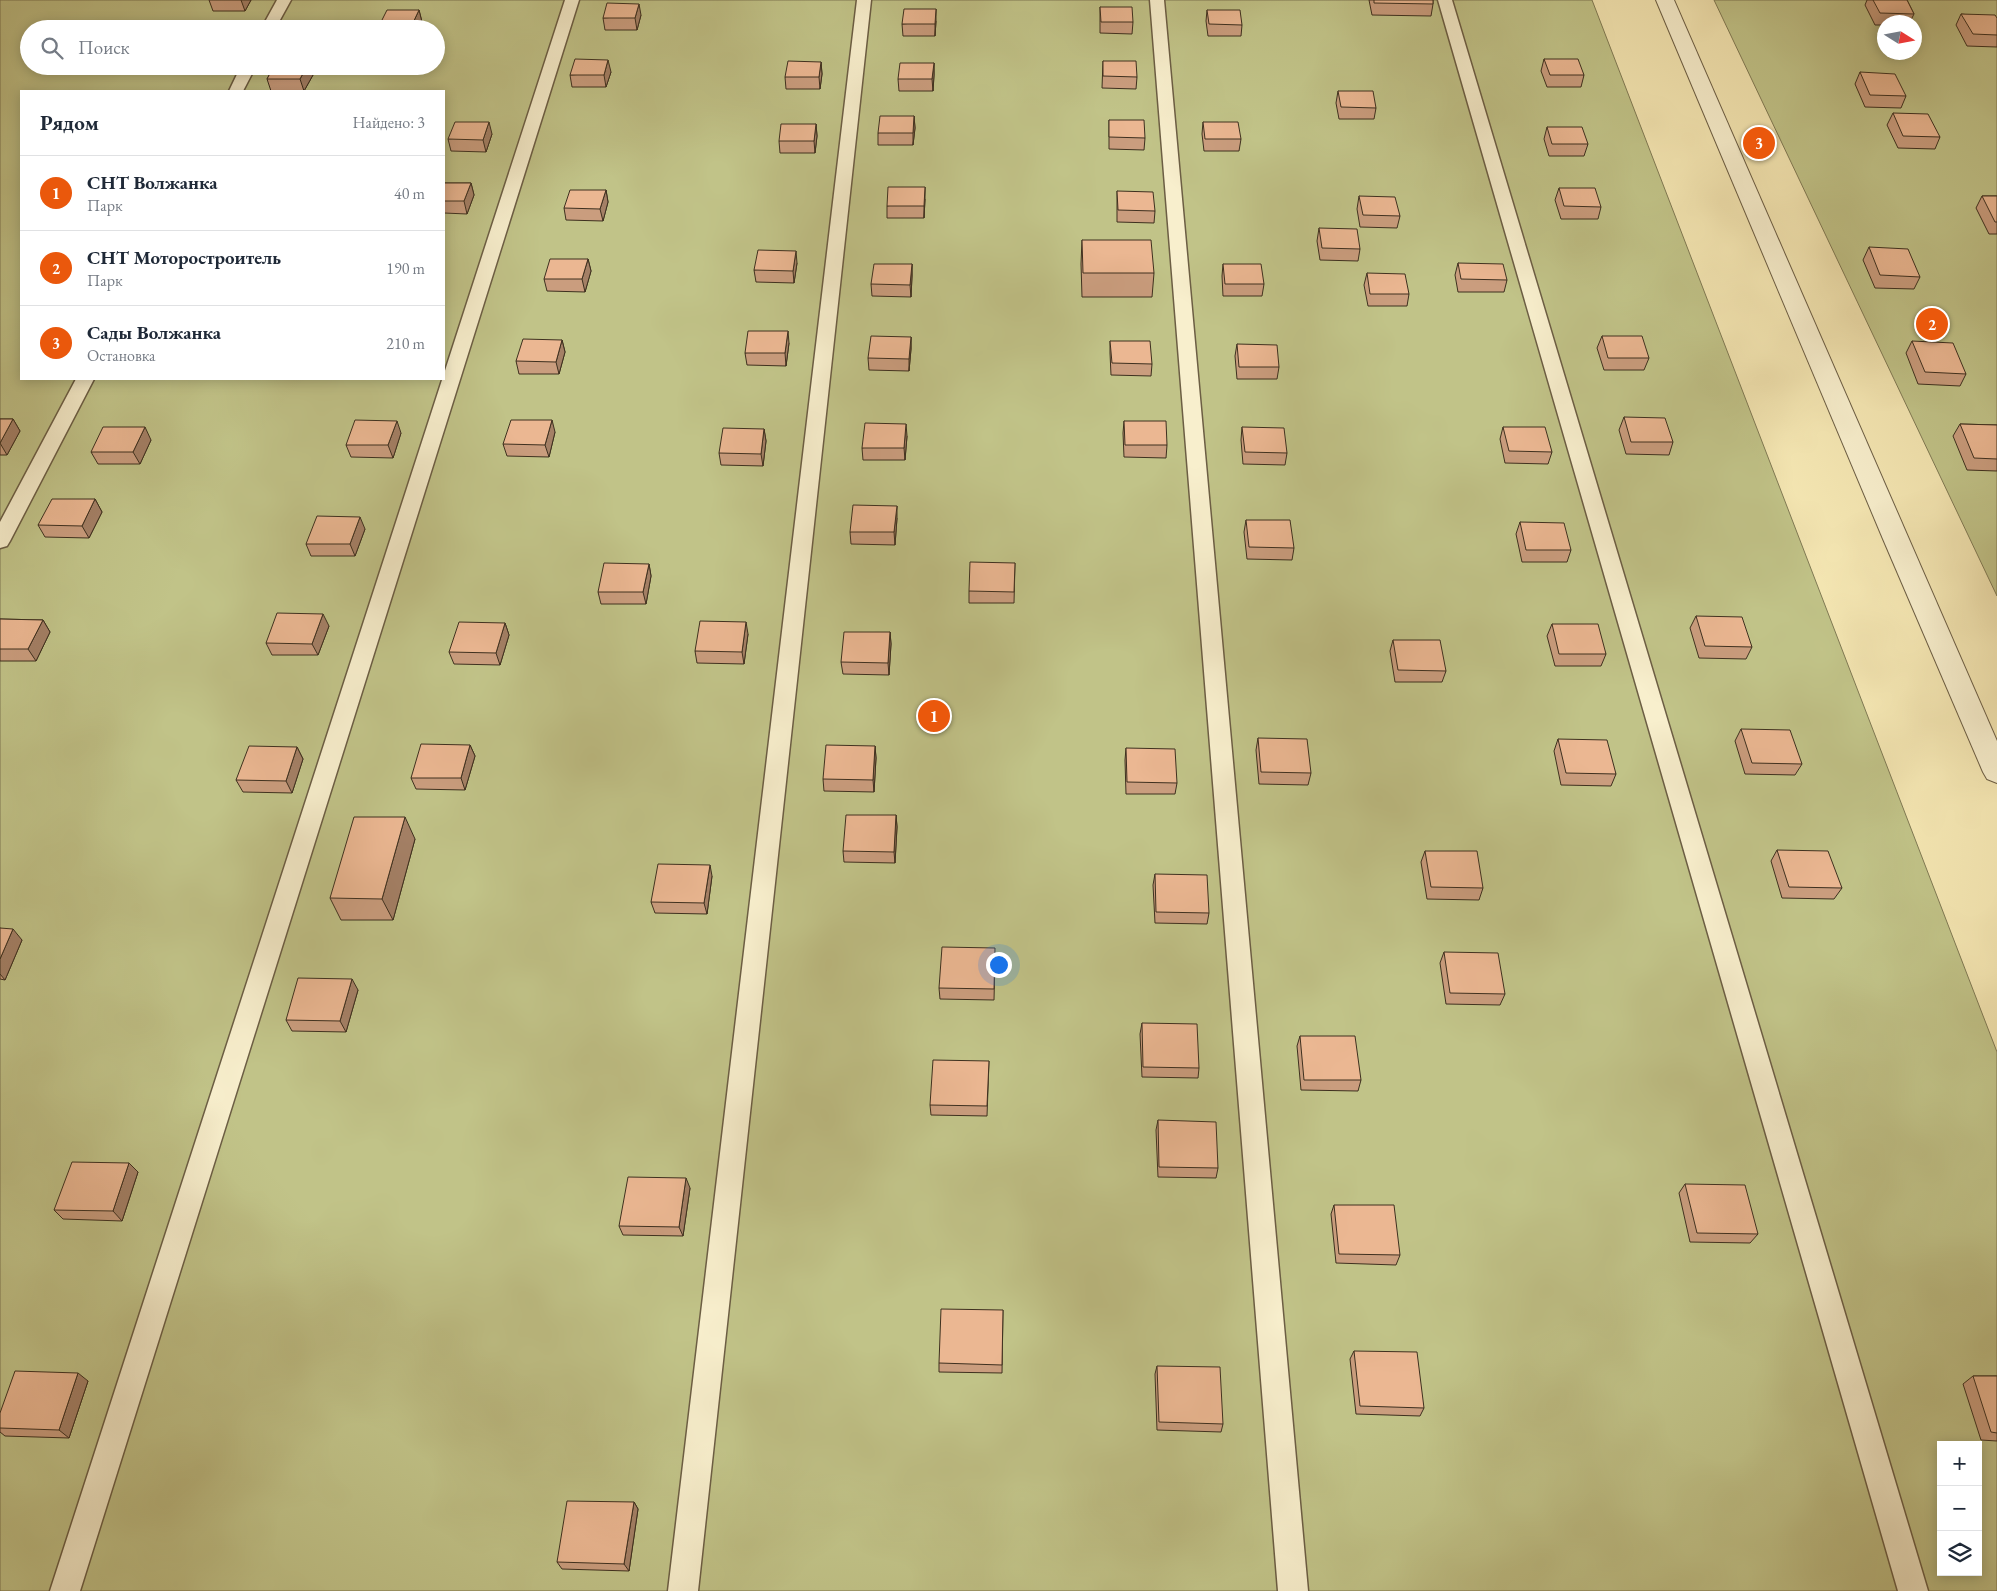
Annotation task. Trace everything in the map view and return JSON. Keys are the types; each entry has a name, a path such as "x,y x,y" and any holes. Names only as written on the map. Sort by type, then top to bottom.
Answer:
{"street":[{"path":"1665,0 1887,521 1997,772"}],"lane":[{"path":"273,20 284,0"},
{"path":"65,1591 572,0"},
{"path":"683,1591 864,0"},
{"path":"1157,0 1293,1591"},
{"path":"1445,0 1913,1591"},
{"path":"237,90 244,75"},
{"path":"0,541 84,380"}],"green space":[{"path":"0,0 1592,0 1997,1052 1997,1591 0,1591"},
{"path":"1714,0 1997,0 1997,596"}],"building":[{"path":"1374,0 1433,0 1433,4 1374,3"},
{"path":"1873,0 1907,0 1914,14 1880,13"},
{"path":"607,3 639,4 635,18 603,18"},
{"path":"1100,7 1132,7 1133,22 1101,22"},
{"path":"904,9 936,9 935,24 902,24"},
{"path":"387,10 419,10 414,20 382,20"},
{"path":"1207,10 1240,10 1242,25 1209,24"},
{"path":"1961,14 1995,15 1997,18 1997,35 1973,34"},
{"path":"575,59 608,60 604,75 570,75"},
{"path":"1544,59 1578,59 1584,75 1550,75"},
{"path":"788,61 821,62 819,77 785,77"},
{"path":"1103,61 1136,61 1137,77 1103,76"},
{"path":"900,63 934,63 932,79 898,79"},
{"path":"1860,72 1895,74 1906,96 1870,95"},
{"path":"269,75 302,75 300,79 267,79"},
{"path":"1338,91 1373,91 1376,108 1341,107"},
{"path":"1893,113 1928,114 1940,137 1903,136"},
{"path":"880,116 914,116 913,133 878,133"},
{"path":"1109,120 1144,120 1145,138 1109,137"},
{"path":"455,122 489,122 483,140 448,139"},
{"path":"1203,122 1238,122 1241,139 1205,139"},
{"path":"781,124 816,124 814,141 779,141"},
{"path":"1547,127 1582,127 1588,144 1552,144"},
{"path":"445,183 471,183 464,201 445,201"},
{"path":"888,187 925,187 924,206 887,206"},
{"path":"1559,188 1595,188 1601,207 1564,206"},
{"path":"570,190 606,190 600,209 564,208"},
{"path":"1117,191 1153,192 1155,211 1118,210"},
{"path":"1359,196 1395,197 1400,216 1363,215"},
{"path":"1982,196 1997,196 1997,222 1995,222"},
{"path":"1319,228 1357,229 1360,249 1322,248"},
{"path":"1082,240 1151,240 1154,273 1083,273"},
{"path":"1869,247 1908,249 1920,277 1880,275"},
{"path":"758,250 796,251 793,271 754,270"},
{"path":"550,259 588,259 582,279 544,279"},
{"path":"1458,263 1503,264 1507,280 1461,279"},
{"path":"874,264 912,264 910,285 871,284"},
{"path":"1223,264 1261,264 1264,284 1225,284"},
{"path":"1367,273 1405,274 1409,294 1370,294"},
{"path":"748,331 788,331 785,353 745,353"},
{"path":"871,336 911,337 909,359 868,358"},
{"path":"1602,336 1642,336 1649,358 1608,358"},
{"path":"523,339 562,340 556,362 516,361"},
{"path":"1110,341 1150,341 1152,364 1112,363"},
{"path":"1912,341 1953,343 1966,374 1925,372"},
{"path":"1237,344 1277,345 1279,367 1239,367"},
{"path":"1624,417 1665,418 1673,442 1631,442"},
{"path":"0,419 13,419 0,443"},
{"path":"355,420 397,421 388,445 346,445"},
{"path":"511,420 552,420 545,445 503,444"},
{"path":"1124,421 1166,421 1167,445 1125,445"},
{"path":"865,423 906,424 904,448 862,448"},
{"path":"1960,424 1997,425 1997,459 1974,458"},
{"path":"103,427 145,427 133,452 91,452"},
{"path":"1242,427 1284,428 1287,453 1245,452"},
{"path":"1503,427 1545,427 1552,452 1509,451"},
{"path":"723,428 764,429 761,454 719,453"},
{"path":"52,499 95,499 82,526 38,525"},
{"path":"853,505 897,506 894,532 850,532"},
{"path":"317,516 360,517 350,544 306,544"},
{"path":"1246,520 1290,520 1294,548 1249,547"},
{"path":"1520,522 1564,523 1571,550 1526,550"},
{"path":"970,562 1015,563 1014,592 969,591"},
{"path":"604,563 649,564 643,592 598,592"},
{"path":"277,613 323,614 312,644 266,643"},
{"path":"1696,616 1742,617 1752,647 1705,646"},
{"path":"0,619 43,620 28,649 0,649"},
{"path":"700,621 746,622 742,652 695,651"},
{"path":"459,622 505,623 496,653 449,652"},
{"path":"1552,624 1598,624 1606,654 1559,654"},
{"path":"844,632 890,632 888,663 841,662"},
{"path":"1393,640 1440,640 1446,671 1398,670"},
{"path":"1741,729 1790,730 1802,764 1752,763"},
{"path":"1258,738 1307,739 1311,773 1261,772"},
{"path":"1558,739 1607,740 1616,774 1566,773"},
{"path":"421,744 470,745 461,778 411,778"},
{"path":"826,745 875,746 873,780 823,779"},
{"path":"249,746 297,747 286,781 236,780"},
{"path":"1126,748 1175,749 1177,783 1127,782"},
{"path":"846,815 896,815 894,852 843,851"},
{"path":"354,817 405,817 382,899 330,898"},
{"path":"1777,850 1828,851 1842,888 1789,887"},
{"path":"1425,851 1477,851 1483,888 1431,887"},
{"path":"658,864 710,865 704,903 651,902"},
{"path":"1155,874 1207,875 1209,913 1156,912"},
{"path":"0,928 13,929 0,959"},
{"path":"942,947 995,948 994,989 939,988"},
{"path":"1444,952 1498,953 1505,994 1450,993"},
{"path":"298,978 352,979 340,1021 286,1020"},
{"path":"1142,1023 1197,1024 1199,1068 1143,1067"},
{"path":"1300,1036 1355,1036 1361,1080 1304,1080"},
{"path":"933,1060 989,1061 987,1106 930,1105"},
{"path":"1158,1120 1216,1122 1218,1168 1159,1167"},
{"path":"72,1162 129,1163 113,1211 54,1210"},
{"path":"628,1177 686,1178 679,1227 619,1226"},
{"path":"1685,1184 1745,1185 1758,1234 1697,1233"},
{"path":"1334,1205 1394,1205 1400,1255 1339,1254"},
{"path":"941,1309 1003,1310 1002,1365 939,1363"},
{"path":"1354,1351 1417,1352 1424,1408 1360,1406"},
{"path":"1157,1366 1220,1367 1223,1424 1159,1422"},
{"path":"15,1371 78,1373 59,1430 0,1428 0,1413"},
{"path":"1973,1376 1997,1376 1997,1433 1991,1432"},
{"path":"567,1501 634,1502 624,1564 557,1562"}],"place":[{"name":"Сады Волжанка","path":"1759,143"},
{"name":"СНТ Моторостроитель","path":"1932,324"},
{"name":"СНТ Волжанка","path":"934,716"}]}
